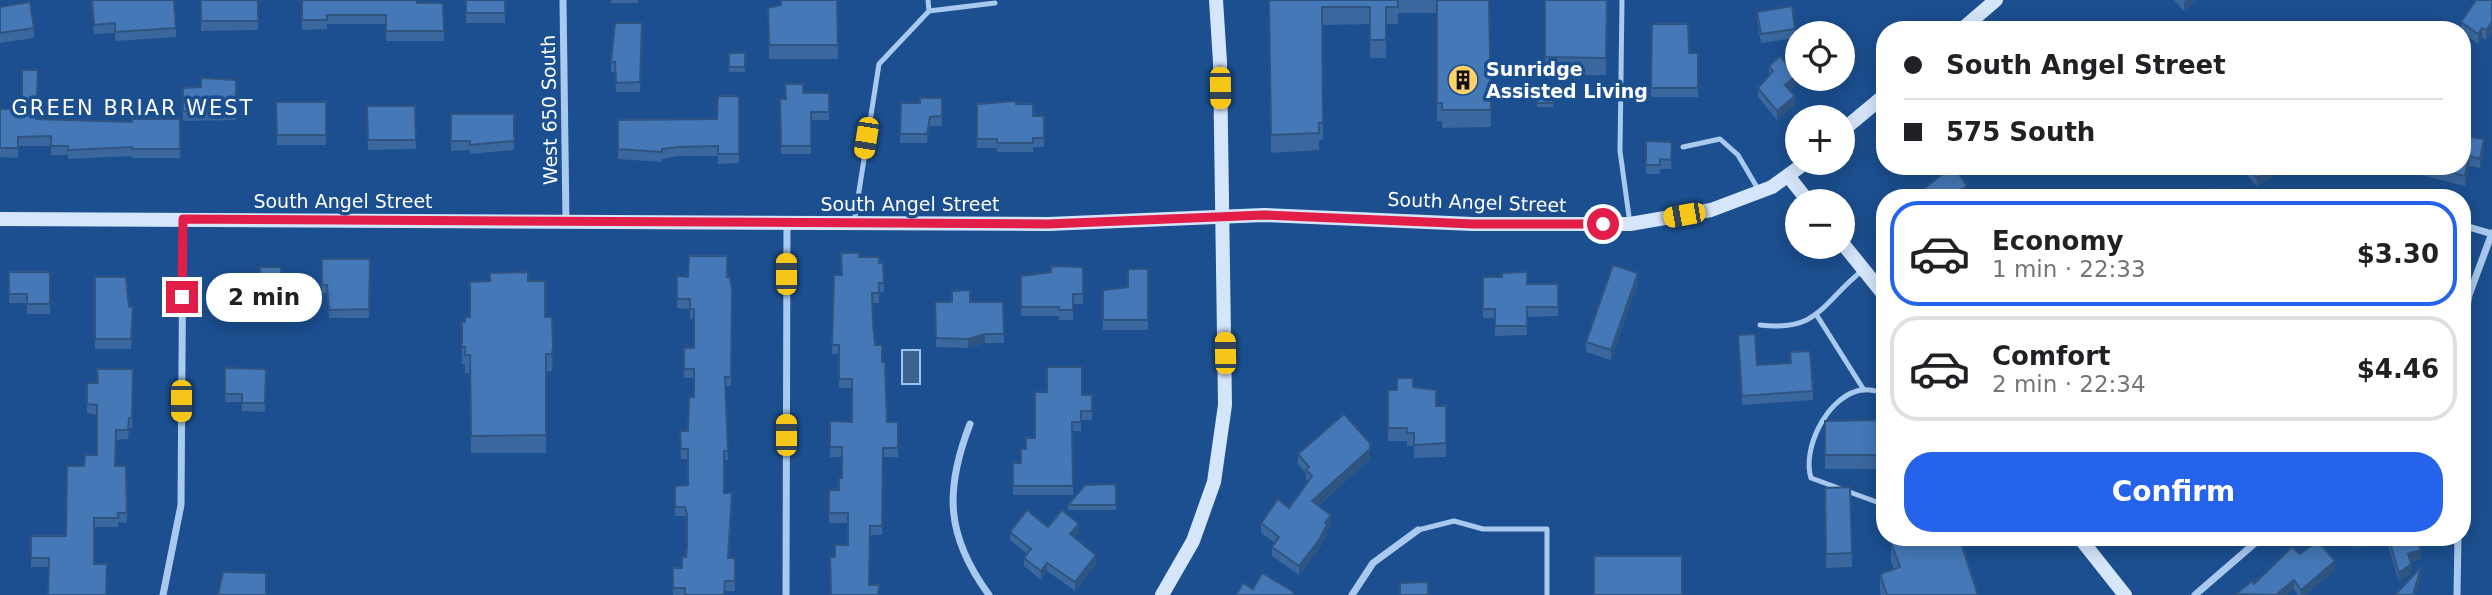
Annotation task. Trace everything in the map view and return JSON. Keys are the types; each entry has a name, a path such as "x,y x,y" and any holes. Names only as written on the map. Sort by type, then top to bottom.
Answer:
{"main road":[{"path":"1162,595 1193,541 1214,482 1225,405 1223,217 1216,0"},
{"path":"1972,21 1996,0"},
{"path":"1855,121 1876,103"},
{"name":"South Angel Street","path":"0,219 1048,224 1264,215 1473,224 1630,224 1711,210 1760,192 1791,175"},
{"path":"1789,177 1798,189"},
{"path":"1855,259 1876,285"},
{"path":"2086,546 2125,595"}],"street":[{"name":"West 650 South","path":"563,0 566,220"},
{"path":"163,595 181,505 183,219"},
{"path":"786,595 787,223"},
{"path":"2471,228 2492,234 2471,290"},
{"path":"970,424 955,461 952,506 964,557 989,595"},
{"path":"1352,595 1373,563 1418,530"},
{"path":"2195,595 2252,546"},
{"path":"2457,595 2458,546"}],"lane":[{"path":"928,0 929,11"},
{"path":"1622,0 1620,151 1630,224"},
{"path":"854,223 879,64 929,11 995,3"},
{"path":"1684,147 1720,139 1738,155 1760,192"},
{"path":"1760,325 1794,326 1816,314 1842,286 1863,270"},
{"path":"1816,314 1864,390"},
{"path":"1876,392 1864,390 1845,398 1828,415 1814,438 1807,466 1811,478 1876,502"},
{"path":"1418,530 1454,521 1483,529 1547,529 1547,595"}],"water":[{"path":"902,350 920,350 920,384 902,384"}],"building":[{"path":"92,0 174,0 176,28 115,32 115,23 94,25"},
{"path":"201,0 258,0 258,21 201,21"},
{"path":"302,0 417,0 417,3 443,3 444,31 386,31 386,15 327,15 327,20 302,20"},
{"path":"466,0 505,0 505,13 466,13"},
{"path":"781,0 837,0 838,45 769,45 768,8 781,5"},
{"path":"1269,0 1398,0 1398,7 1386,7 1386,40 1370,40 1370,7 1322,7 1323,123 1319,123 1319,133 1271,135"},
{"path":"1437,0 1489,0 1491,110 1442,110 1442,103 1437,103"},
{"path":"1545,0 1607,0 1606,58 1545,57"},
{"path":"2476,0 2492,0 2492,22 2486,30 2482,28 2478,34 2471,29 2471,21 2462,21"},
{"path":"30,2 34,28 0,33 0,7"},
{"path":"1792,6 1794,21 1785,21 1785,30 1761,34 1757,12"},
{"path":"615,23 642,23 640,82 616,83 615,62 611,62"},
{"path":"1652,24 1688,24 1689,53 1698,53 1698,88 1651,88"},
{"path":"729,53 745,53 745,67 729,67"},
{"path":"1780,56 1785,62 1785,91 1790,91 1795,96 1777,111 1758,88 1773,71 1769,66"},
{"path":"22,70 38,70 36,119 132,122 132,119 180,119 180,149 132,147 68,150 68,146 51,146 51,136 18,137 18,148 0,148 0,109 22,109"},
{"path":"201,78 236,80 236,111 183,111 183,88 201,87"},
{"path":"785,84 803,84 803,93 829,93 829,112 811,112 811,146 781,146 780,99 786,99"},
{"path":"1537,85 1553,85 1553,103 1537,103"},
{"path":"718,96 739,96 739,154 718,154 718,146 678,147 662,149 662,152 618,149 618,120 717,119"},
{"path":"920,98 942,98 942,116 930,117 927,134 900,134 901,103 920,103"},
{"path":"1016,101 1016,104 1033,104 1033,116 1044,116 1044,138 1033,138 1033,143 997,143 997,139 977,139 977,104"},
{"path":"276,102 326,102 326,135 277,135"},
{"path":"367,106 415,106 416,140 368,140"},
{"path":"451,114 514,114 514,141 470,145 470,141 451,141"},
{"path":"2471,137 2484,139 2480,159 2471,157"},
{"path":"1646,141 1672,142 1671,160 1660,159 1660,165 1646,165"},
{"path":"1941,175 1959,175 1967,186 1962,189 1924,189"},
{"path":"841,253 879,257 879,263 883,263 884,283 879,283 879,293 872,293 873,324 875,345 882,345 882,362 885,362 887,422 898,422 898,448 883,448 882,526 870,526 869,585 879,585 878,595 831,595 830,557 835,557 835,545 848,545 848,513 829,513 829,490 839,490 839,478 842,478 842,447 830,447 830,421 852,422 852,379 839,379 839,345 832,345 834,275 842,275"},
{"path":"689,256 727,256 727,277 730,277 732,290 731,377 725,377 728,451 724,451 724,493 732,493 728,558 735,558 735,581 725,581 724,595 685,595 685,588 673,588 673,568 682,568 682,557 686,557 687,546 687,514 685,507 675,507 675,486 688,485 688,449 681,449 680,431 688,431 689,397 694,397 694,369 684,369 684,348 694,348 694,309 690,309 690,299 677,299 677,276 688,277"},
{"path":"322,259 370,259 369,309 329,310 327,285 322,285"},
{"path":"1613,265 1638,273 1611,350 1586,342"},
{"path":"1051,266 1083,267 1083,294 1073,294 1073,310 1059,310 1059,307 1021,307 1021,276 1051,272"},
{"path":"260,267 281,267 281,303 230,303 230,279 260,278"},
{"path":"1128,269 1148,269 1148,320 1103,320 1103,290 1128,287"},
{"path":"9,272 50,272 50,304 27,304 27,294 9,294"},
{"path":"528,272 528,281 545,281 545,317 552,317 552,354 546,354 546,435 471,436 470,355 465,355 465,347 462,347 462,322 465,322 465,317 470,317 470,282 490,281 490,273"},
{"path":"1527,272 1527,284 1558,284 1558,307 1527,307 1527,326 1495,326 1495,309 1483,309 1483,277 1502,277 1502,273"},
{"path":"95,277 126,277 129,307 133,307 131,339 95,339"},
{"path":"970,290 970,302 1003,302 1004,334 985,334 968,339 936,338 935,302 952,302 952,291"},
{"path":"1755,334 1757,365 1791,363 1790,352 1810,351 1813,391 1742,396 1738,335"},
{"path":"1047,367 1082,367 1082,395 1092,395 1092,411 1081,411 1081,422 1072,422 1073,486 1013,486 1013,463 1021,463 1021,449 1026,449 1026,438 1035,438 1035,392 1047,392"},
{"path":"225,368 266,369 265,403 242,403 242,394 225,394"},
{"path":"97,369 133,369 132,418 129,418 128,430 116,430 115,466 126,466 127,513 118,513 118,518 94,518 94,564 107,564 106,595 48,595 49,558 31,558 31,536 66,536 67,466 84,466 85,455 97,455 97,405 87,404 87,383 98,383"},
{"path":"1397,378 1413,378 1413,387 1436,390 1436,406 1446,406 1446,443 1414,445 1414,433 1407,433 1407,428 1388,428 1388,390 1397,390"},
{"path":"1344,414 1370,443 1370,449 1312,501 1331,515 1319,540 1299,566 1272,547 1279,537 1261,523 1278,499 1289,508 1312,476 1306,470 1309,467 1298,454"},
{"path":"1876,420 1876,455 1825,455 1825,421"},
{"path":"1116,484 1116,505 1068,505 1085,485"},
{"path":"1850,487 1852,553 1826,554 1825,488"},
{"path":"1027,510 1048,527 1062,510 1079,524 1070,534 1096,555 1075,582 1047,563 1041,571 1024,558 1031,549 1010,532"},
{"path":"1892,546 1962,546 1978,595 1887,595 1880,574 1900,567"},
{"path":"2311,546 2322,546 2335,561 2301,590 2294,580 2276,595 2236,594 2252,581 2254,584 2292,547 2300,554"},
{"path":"2391,546 2420,546 2421,550 2408,554 2411,564 2399,573"},
{"path":"1594,556 1682,556 1682,595 1594,595"},
{"path":"2421,567 2413,595 2395,595"},
{"path":"223,572 266,573 266,595 218,595"},
{"path":"1262,573 1294,592 1293,595 1236,595 1243,583 1253,589"},
{"path":"1428,582 1428,595 1400,595 1400,583"}],"place":[{"name":"Sunridge Assisted Living","path":"1463,80"}],"district":[{"name":"GREEN BRIAR WEST","path":"133,108"}],"route":[{"path":"182,297 183,219 1048,224 1264,215 1473,224 1603,224"}]}
